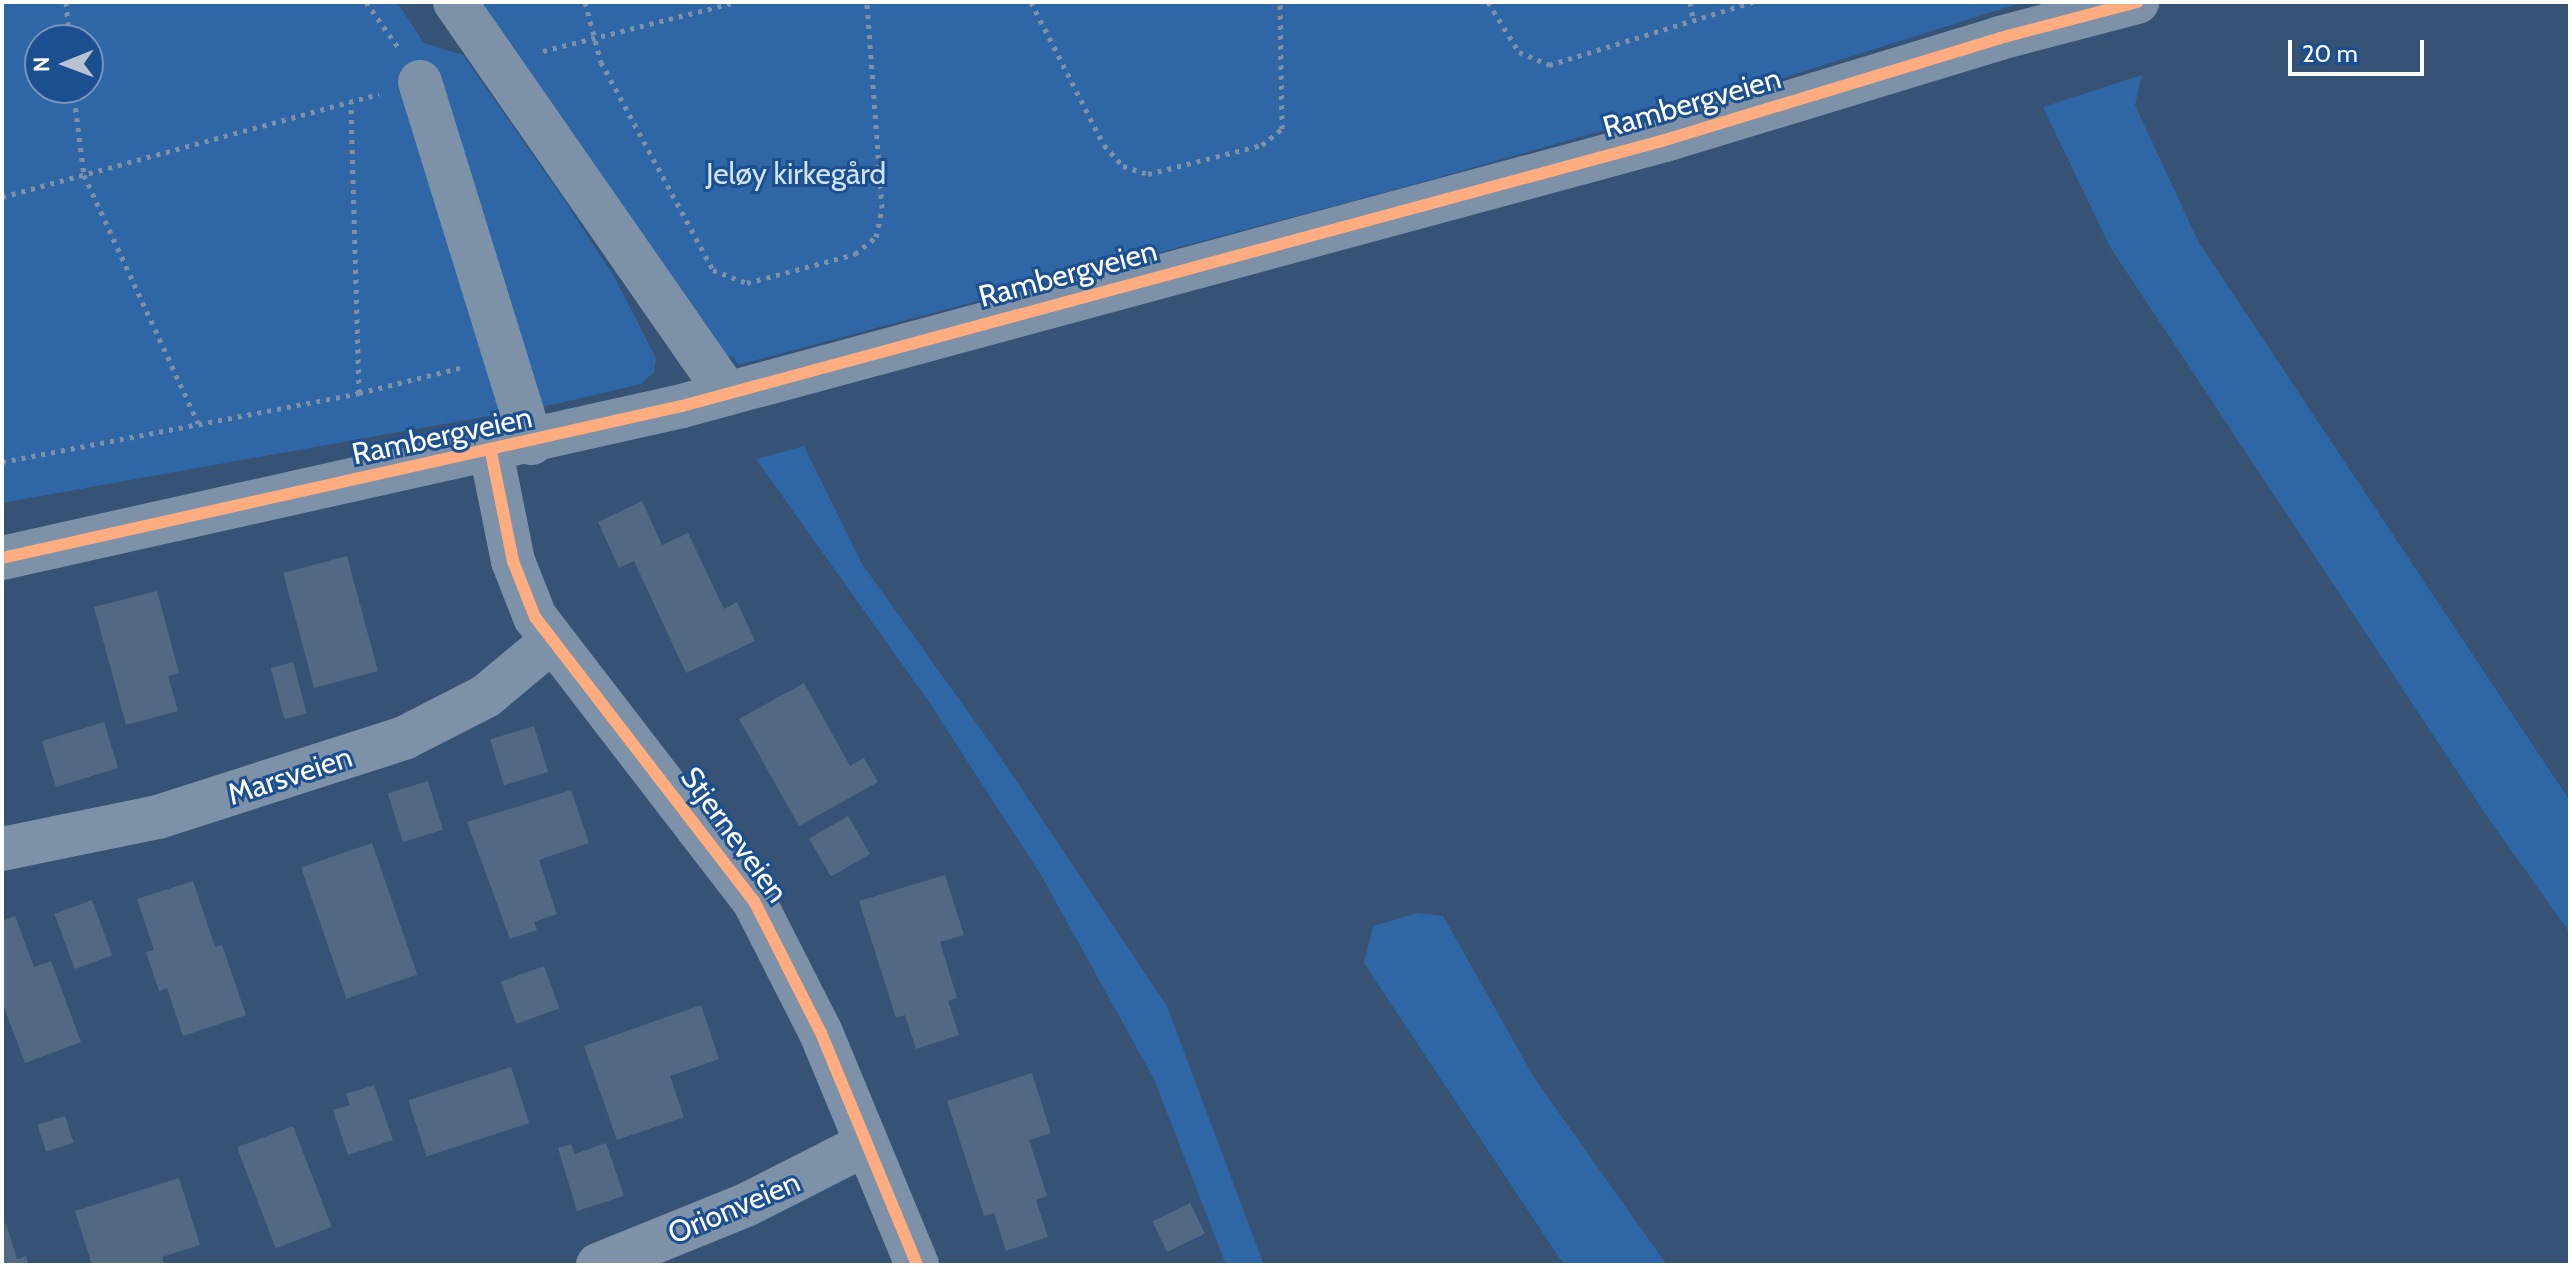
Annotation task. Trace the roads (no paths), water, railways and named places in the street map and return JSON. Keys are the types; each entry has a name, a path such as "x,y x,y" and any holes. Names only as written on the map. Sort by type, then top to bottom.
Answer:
{"street":[{"path":"455,2 727,394"},
{"name":"Rambergveien","path":"2,558 512,448 727,394 1665,140 2137,2"},
{"name":"Stjerneveien","path":"420,82 505,356 512,448 513,561 535,617 754,901 821,1033 917,1265"},
{"name":"Marsveien","path":"2,849 158,817 404,738 486,696 552,641"},
{"name":"Orionveien","path":"598,1265 746,1205 866,1144"}],"park label":[{"name":"Jeløy kirkegård","path":"796,174"}]}
